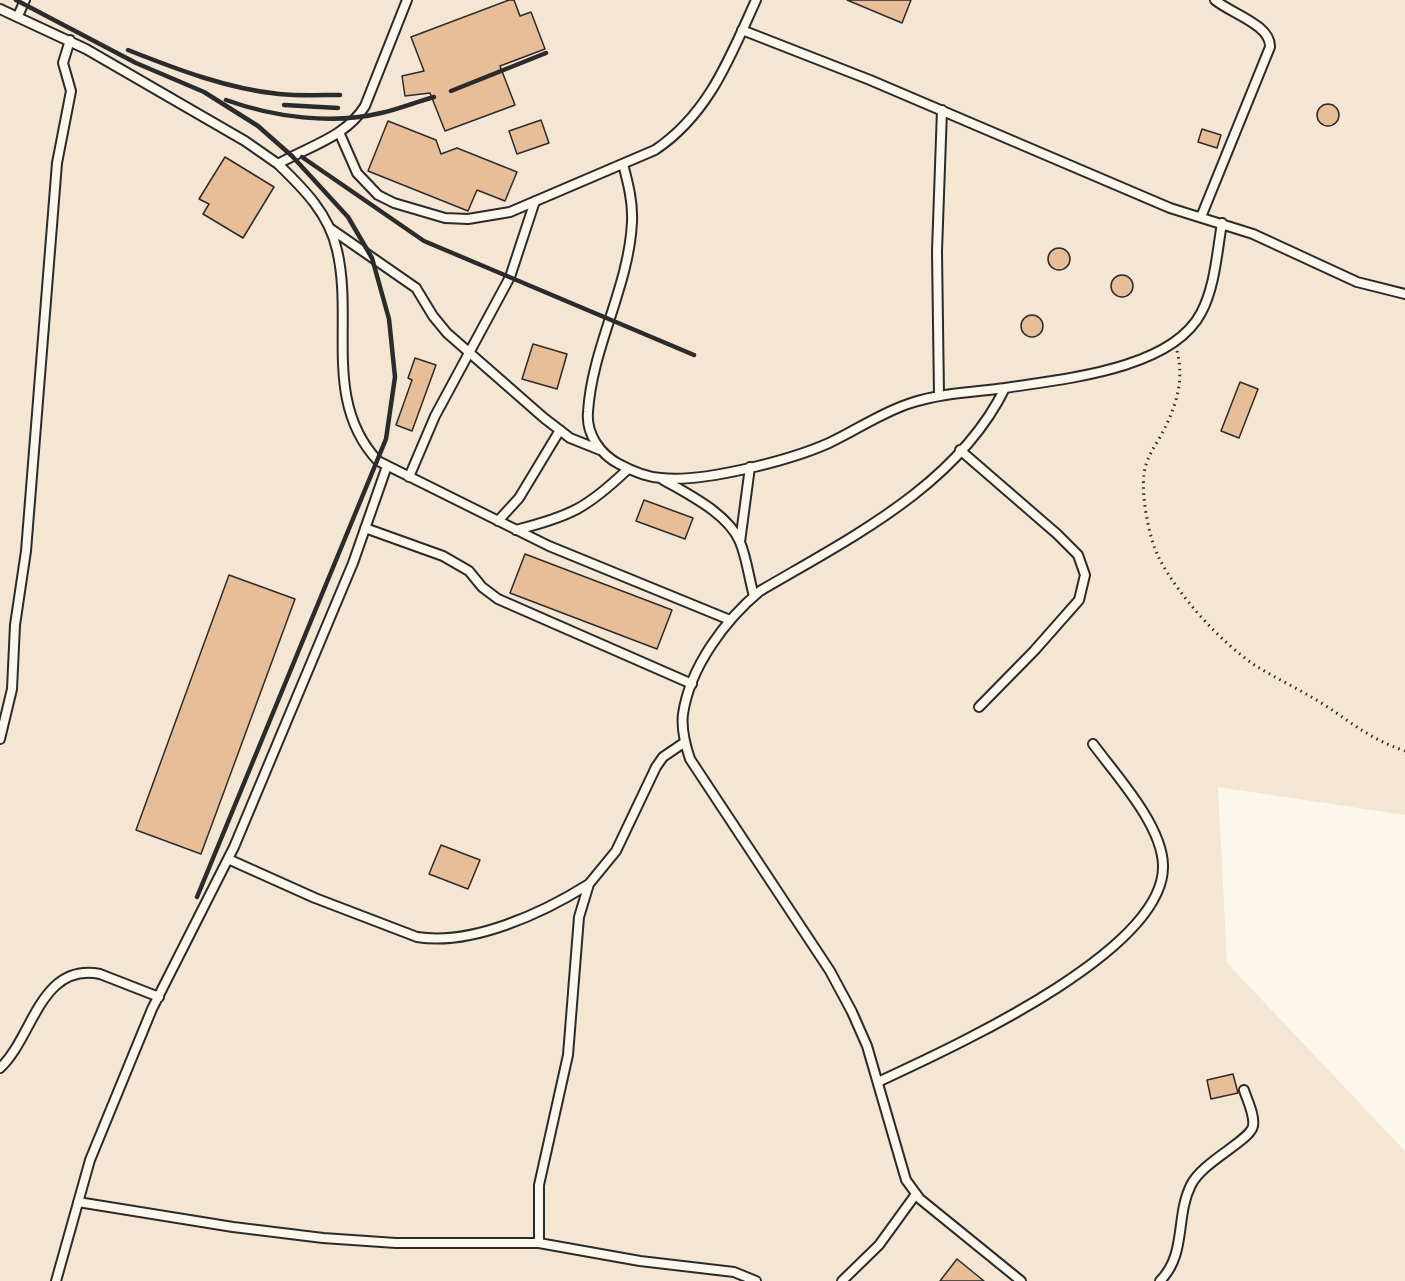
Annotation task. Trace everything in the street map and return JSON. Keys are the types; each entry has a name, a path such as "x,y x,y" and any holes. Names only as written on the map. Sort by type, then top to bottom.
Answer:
{"lane":[{"path":"18,16 25,0"},
{"path":"278,164 339,132 358,117 365,106 407,0"},
{"path":"339,132 357,173 366,185 394,203 434,215 468,219 510,212 655,150 689,123 723,72 756,0"},
{"path":"1201,217 1270,47 1270,40 1263,29 1237,16 1215,0"},
{"path":"0,9 70,40 245,141 278,164 303,188 330,228 341,270 344,396 359,437 369,452 387,466 549,546 730,620"},
{"path":"742,30 942,110 1170,208 1222,223 1287,247 1357,282 1405,294"},
{"path":"0,739 12,689 15,625 26,551 57,163 71,91 63,63 70,40"},
{"path":"939,395 937,251 942,110"},
{"path":"600,450 589,427 588,413 596,369 631,238 632,206 623,164"},
{"path":"409,477 435,416 510,277 535,201"},
{"path":"330,228 416,288 424,297 433,316 447,333 570,438 600,450 611,460 628,469 661,478 681,479 797,456 830,443 886,412 939,395 1005,388 1098,372 1134,361 1175,343 1191,328 1204,304 1222,223"},
{"path":"1005,388 981,428 913,495 878,522 754,596 730,620 711,647 692,684 683,714 685,742 690,759 830,971 852,1012 878,1082 902,1171 916,1194 1021,1281"},
{"path":"498,521 519,498 560,430"},
{"path":"960,450 1058,534 1078,555 1085,575 1080,600 980,707"},
{"path":"56,1281 90,1160 159,997 228,859 302,689 387,466"},
{"path":"740,542 750,467"},
{"path":"516,530 566,517 585,505 628,469"},
{"path":"661,478 709,509 731,529 740,542 754,596"},
{"path":"365,528 443,556 469,571 482,587 498,599 692,684"},
{"path":"228,859 325,902 417,937 434,940 462,938 561,901 589,884 616,851 656,767 669,753 685,742"},
{"path":"878,1082 994,1026 1080,974 1131,928 1157,893 1163,865 1152,830 1139,806 1093,744"},
{"path":"540,1243 540,1185 568,1055 579,917 589,884"},
{"path":"0,1068 40,1004 58,982 69,976 84,973 100,974 159,997"},
{"path":"1160,1281 1174,1262 1178,1250 1191,1186 1208,1163 1243,1139 1253,1127 1253,1119 1244,1090"},
{"path":"842,1281 879,1245 916,1194"},
{"path":"78,1202 233,1227 323,1238 396,1243 540,1243 630,1260 735,1272 756,1281"}],"path":[{"path":"1175,343 1180,369 1178,396 1160,437 1151,450 1143,477 1152,540 1158,557 1208,624 1254,665 1324,704 1373,739 1405,751"}],"shaded area":[{"path":"0,0 1405,0 1405,815 1218,787 1227,963 1405,1151 1405,1281 0,1281"}],"building":[{"path":"514,0 520,16 531,12 545,49 500,66 515,105 445,131 430,93 405,96 402,76 424,71 411,37"},
{"path":"847,0 911,0 902,23"},
{"path":"1328,104 1336,107 1339,115 1336,123 1328,126 1320,123 1317,115 1320,107"},
{"path":"541,120 549,143 517,154 509,131"},
{"path":"388,121 436,140 441,154 457,148 517,172 505,201 477,190 468,211 368,171"},
{"path":"1202,129 1221,135 1217,148 1198,142"},
{"path":"225,157 274,187 243,238 203,214 209,204 199,199"},
{"path":"1059,248 1067,251 1070,259 1067,267 1059,270 1051,267 1048,259 1051,251"},
{"path":"1122,275 1130,278 1133,286 1130,294 1122,297 1114,294 1111,286 1114,278"},
{"path":"1032,315 1040,318 1043,326 1040,334 1032,337 1024,334 1021,326 1024,318"},
{"path":"533,344 567,354 557,389 522,379"},
{"path":"415,358 436,365 412,431 396,425 412,380 408,378"},
{"path":"1240,382 1258,389 1239,438 1221,431"},
{"path":"644,500 693,518 685,539 636,521"},
{"path":"525,554 672,610 657,649 510,593"},
{"path":"229,575 295,599 201,854 136,830"},
{"path":"441,845 480,860 468,889 429,874"},
{"path":"1233,1074 1238,1093 1211,1099 1207,1080"},
{"path":"957,1259 984,1281 940,1281"}],"railway":[{"path":"16,0 136,63 204,92 258,126 292,156 348,217 372,258 389,319 395,377 386,439 197,897"},
{"path":"128,50 183,71 241,88 287,95 340,95"},
{"path":"451,91 546,53"},
{"path":"226,100 283,115 323,119 362,117 394,110 434,97"},
{"path":"284,105 338,108"},
{"path":"302,157 424,241 694,355"}]}
